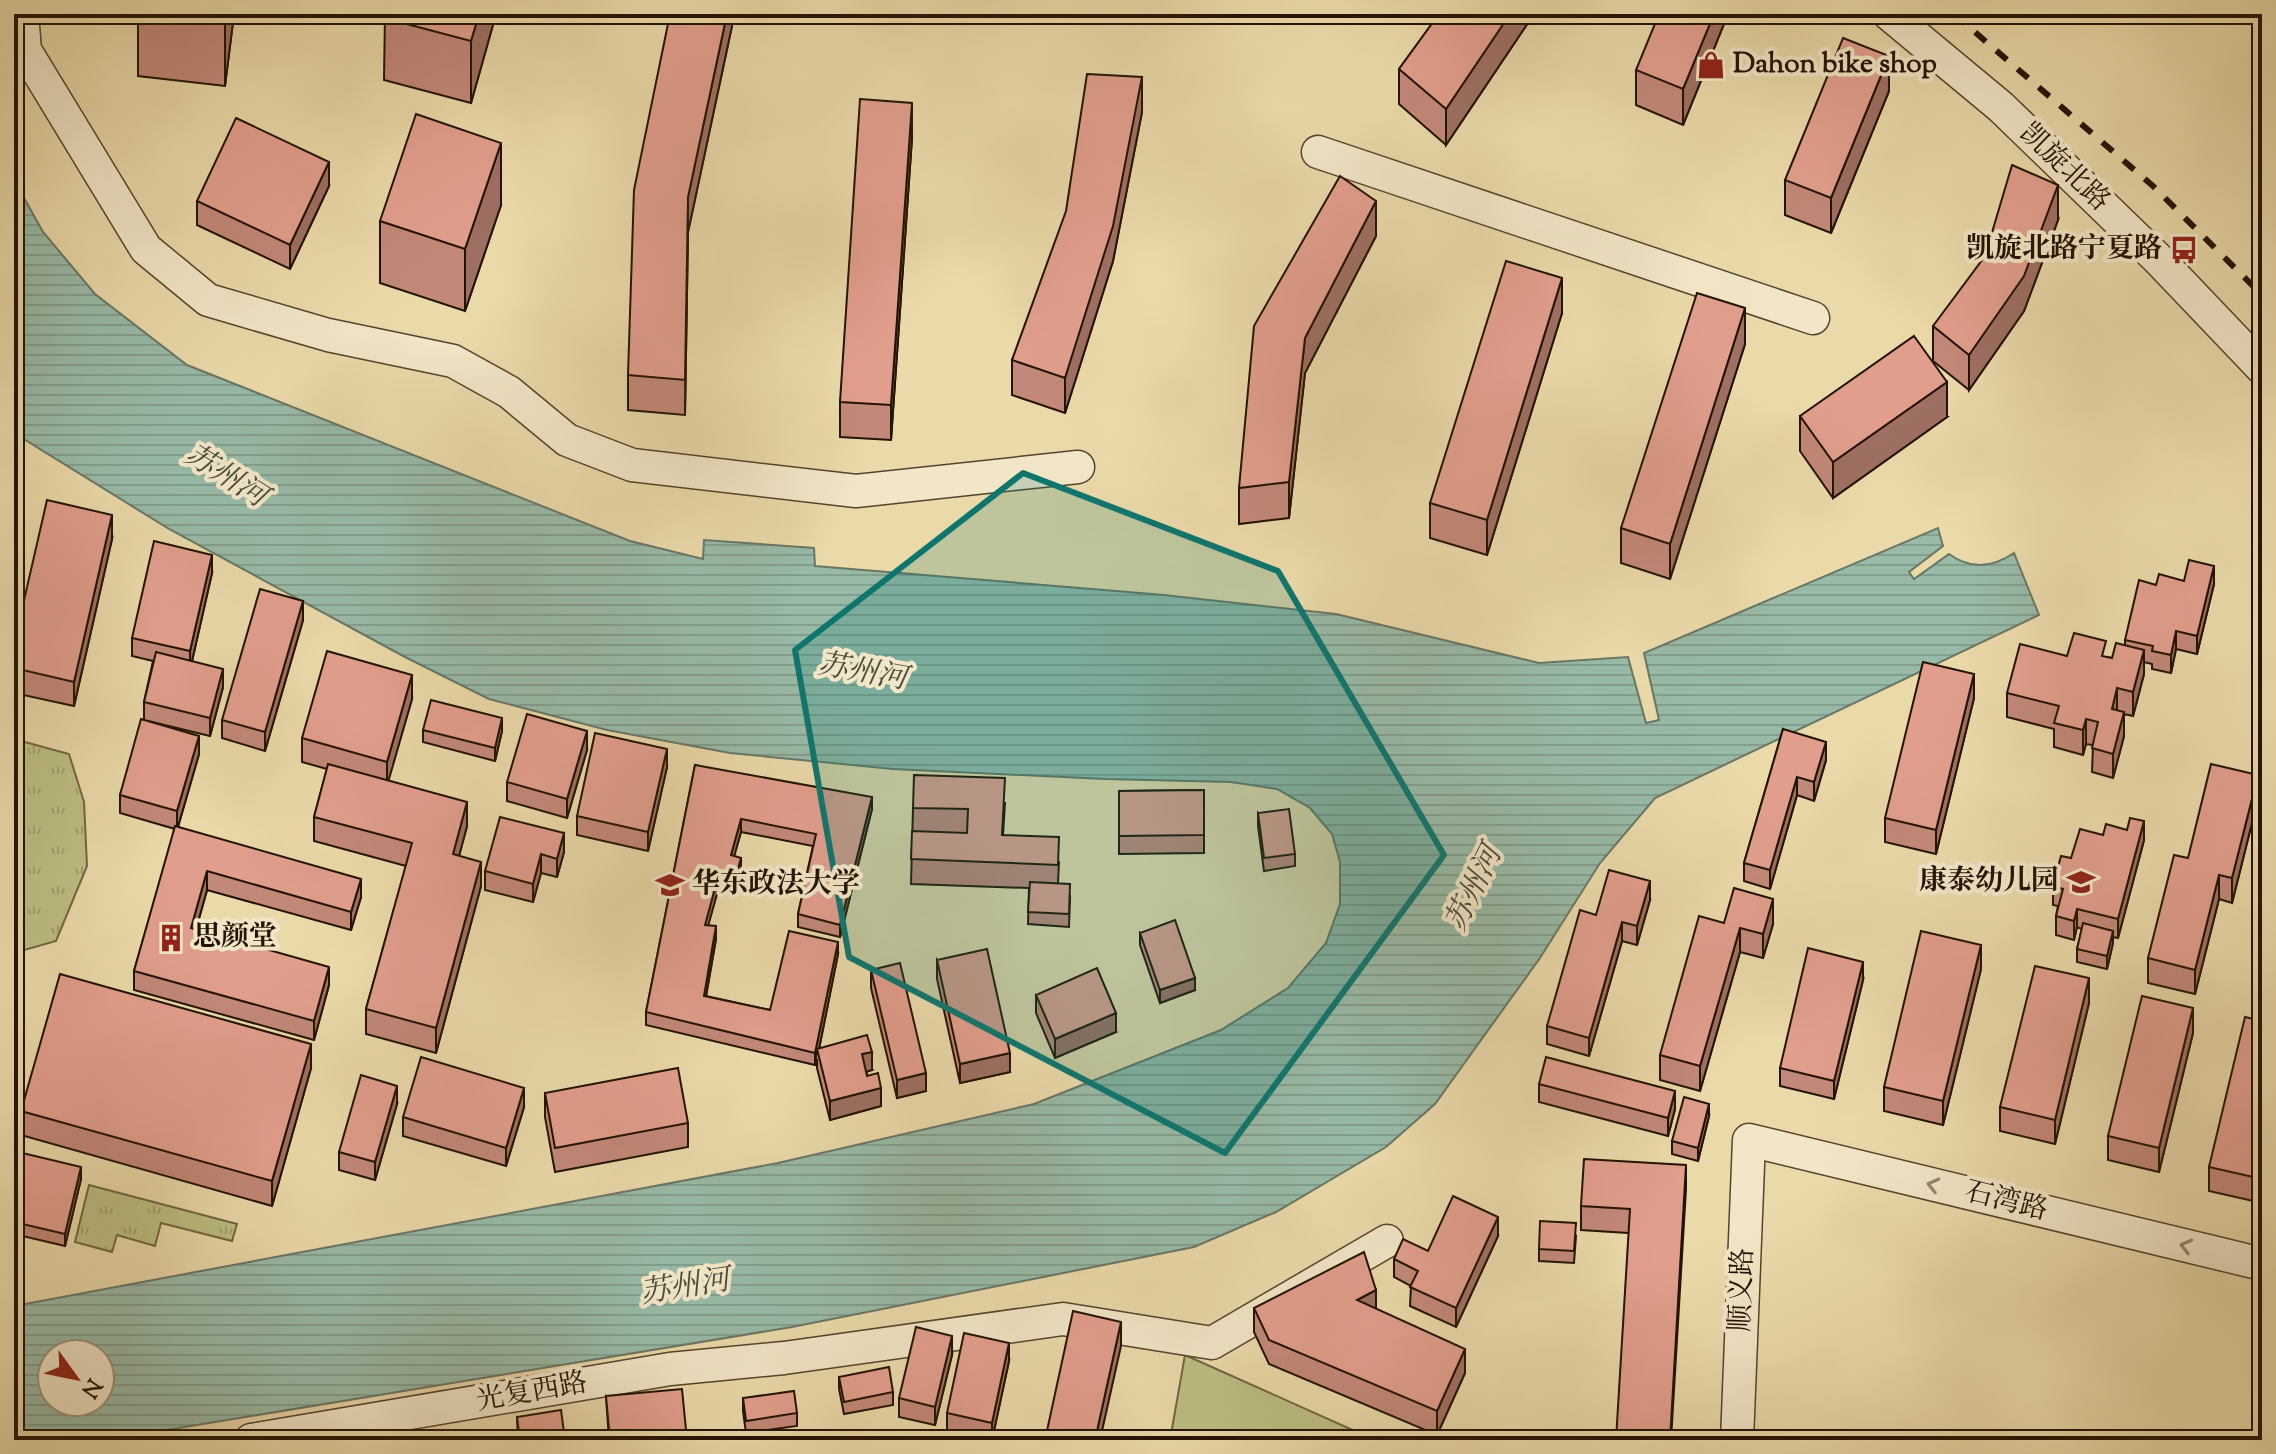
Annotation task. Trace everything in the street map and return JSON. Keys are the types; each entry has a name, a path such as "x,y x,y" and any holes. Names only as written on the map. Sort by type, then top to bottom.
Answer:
{"street":[{"path":"22,14 25,50 146,249 208,300 328,335 453,361 509,392 567,440 632,465 856,491 1078,467"},
{"name":"凯旋北路","path":"1889,14 2001,107 2158,259 2262,368"},
{"path":"1318,152 1813,318"},
{"name":"石湾路","path":"1749,1140 2262,1264"},
{"name":"顺义路","path":"1737,1440 1749,1140"},
{"name":"光复西路","path":"251,1440 670,1369 784,1358 1063,1319 1212,1343 1387,1241"}],"highlighted area":[{"path":"1023,473 1278,571 1444,855 1225,1153 849,957 795,650"}],"green space":[{"path":"14,739 69,754 84,802 87,866 56,941 14,953"},
{"path":"89,1185 237,1224 232,1241 161,1223 155,1246 117,1235 112,1252 75,1242"},
{"path":"1185,1355 1375,1440 1170,1440"}],"water":[{"name":"苏州河","path":"14,180 43,232 95,294 187,365 630,541 703,559 704,540 814,548 815,566 1164,595 1336,614 1539,663 1628,657 1646,723 1659,720 1644,653 1938,528 1943,546 1909,572 1914,579 1949,554 1965,563 1982,565 1998,562 2014,553 2039,615 1655,798 1600,863 1540,958 1435,1104 1386,1147 1276,1212 1194,1247 792,1327 106,1440 14,1440 14,1306 778,1163 1034,1104 1221,1030 1288,988 1326,943 1340,904 1340,862 1332,834 1310,808 1277,789 1231,782 893,769 730,753 607,730 489,699 169,529 14,433"}],"building":[{"path":"142,14 226,14 225,24"},
{"path":"385,14 479,14 471,41 384,18"},
{"path":"670,14 727,14 688,197 685,380 628,375 634,190"},
{"path":"1439,14 1510,14 1446,109 1399,69"},
{"path":"1659,14 1714,14 1683,89 1636,70"},
{"path":"1843,38 1889,56 1831,198 1785,180"},
{"path":"1087,74 1142,77 1113,226 1065,378 1012,360 1066,211"},
{"path":"860,99 912,103 891,405 840,402"},
{"path":"416,114 501,143 465,249 380,221"},
{"path":"236,118 329,162 290,245 197,201"},
{"path":"2012,165 2058,185 2024,276 1969,355 1933,326 1985,256"},
{"path":"1340,176 1376,201 1305,338 1289,482 1239,488 1254,326"},
{"path":"1506,261 1562,278 1487,520 1430,503"},
{"path":"1697,293 1745,308 1670,544 1621,528"},
{"path":"1914,336 1947,382 1833,462 1800,416"},
{"path":"47,500 112,515 74,682 14,668 14,644"},
{"path":"14,503 22,505 14,535"},
{"path":"154,541 212,555 190,651 132,638"},
{"path":"2189,560 2214,566 2197,636 2176,631 2171,655 2152,651 2153,646 2125,640 2139,580 2156,585 2159,574 2184,581"},
{"path":"260,589 303,601 265,732 222,720"},
{"path":"2262,614 2262,634 2253,624"},
{"path":"2074,633 2106,641 2102,656 2112,658 2116,643 2144,650 2133,692 2117,688 2112,709 2124,712 2113,754 2092,748 2098,722 2086,719 2083,730 2054,723 2059,706 2007,693 2020,644 2067,656"},
{"path":"327,651 412,675 387,762 302,738"},
{"path":"156,652 223,669 210,718 144,702"},
{"path":"1923,662 1974,674 1936,830 1885,818"},
{"path":"431,700 502,718 495,748 423,730"},
{"path":"527,714 587,731 567,799 507,782"},
{"path":"141,719 199,736 177,811 120,795"},
{"path":"1783,729 1826,742 1814,782 1797,777 1770,870 1744,863"},
{"path":"595,733 667,749 648,832 577,816"},
{"path":"328,764 467,802 453,854 481,862 436,1028 366,1009 412,843 314,817"},
{"path":"2211,764 2258,775 2232,878 2219,875 2195,970 2148,958 2174,855 2188,858"},
{"path":"695,765 872,797 840,925 798,914 816,834 741,819 731,855 741,858 734,883 718,877 705,925 716,926 704,996 770,1010 789,931 838,942 815,1053 646,1012"},
{"path":"914,775 1005,778 1002,835 1059,837 1058,865 911,859 912,831 967,833 968,809 913,808"},
{"path":"1204,790 1204,835 1119,836 1119,791"},
{"path":"1289,809 1295,854 1264,858 1258,813"},
{"path":"500,817 564,833 557,859 541,854 533,884 485,871"},
{"path":"2130,818 2144,821 2118,919 2077,909 2074,921 2056,916 2063,889 2053,886 2061,856 2071,858 2080,829 2103,835 2106,824 2127,830"},
{"name":"思颜堂","path":"175,826 361,879 351,912 207,871 191,928 329,967 314,1021 134,971"},
{"path":"1609,870 1650,881 1637,926 1622,922 1589,1038 1547,1026 1580,910 1596,915"},
{"path":"1030,882 1070,884 1069,914 1028,912"},
{"path":"1734,888 1773,899 1763,934 1740,928 1700,1066 1660,1055 1699,916 1724,923"},
{"path":"1175,920 1195,978 1160,990 1140,933"},
{"path":"2083,923 2113,931 2107,956 2077,949"},
{"path":"1921,931 1981,945 1943,1101 1884,1087"},
{"path":"2262,942 2262,986 2252,984"},
{"path":"1808,948 1863,962 1834,1081 1780,1068"},
{"path":"987,949 1010,1053 960,1064 937,960"},
{"path":"900,963 926,1073 897,1080 871,970"},
{"path":"2035,966 2089,978 2055,1120 2000,1107"},
{"path":"1097,968 1116,1013 1055,1039 1036,995"},
{"path":"60,974 311,1044 272,1181 21,1111"},
{"path":"2142,996 2193,1008 2159,1148 2108,1136"},
{"path":"2245,1017 2262,1021 2262,1179 2209,1167"},
{"path":"867,1035 872,1052 862,1054 867,1076 878,1073 881,1088 830,1101 817,1049"},
{"path":"421,1057 524,1088 506,1148 403,1117"},
{"path":"1546,1057 1675,1091 1668,1118 1539,1084"},
{"path":"678,1068 688,1123 555,1148 545,1093"},
{"path":"361,1075 397,1086 375,1162 339,1152"},
{"path":"1684,1097 1709,1104 1698,1148 1672,1141"},
{"path":"14,1151 81,1167 65,1234 14,1222"},
{"path":"1584,1159 1686,1165 1670,1440 1616,1440 1630,1209 1581,1206"},
{"path":"1453,1196 1498,1217 1456,1308 1410,1287 1418,1271 1394,1259 1403,1239 1428,1251"},
{"path":"1540,1221 1576,1223 1574,1251 1539,1249"},
{"path":"1364,1252 1376,1290 1357,1300 1465,1349 1437,1411 1269,1340 1254,1308"},
{"path":"1073,1311 1121,1322 1095,1440 1045,1440"},
{"path":"916,1327 952,1336 935,1407 899,1398"},
{"path":"964,1333 1009,1343 992,1423 947,1413"},
{"path":"889,1367 893,1392 844,1402 839,1377"},
{"path":"682,1389 687,1440 610,1440 606,1396"},
{"path":"794,1391 797,1413 746,1421 743,1398"},
{"path":"561,1410 565,1440 520,1440 517,1417"}],"railway":[{"path":"1954,14 2153,186 2262,295"}],"place":[{"name":"Dahon bike shop","path":"1711,65"},
{"name":"凯旋北路宁夏路","path":"2184,250"},
{"name":"康泰幼儿园","path":"2081,882"},
{"name":"华东政法大学","path":"670,885"},
{"name":"思颜堂","path":"171,938"}]}
